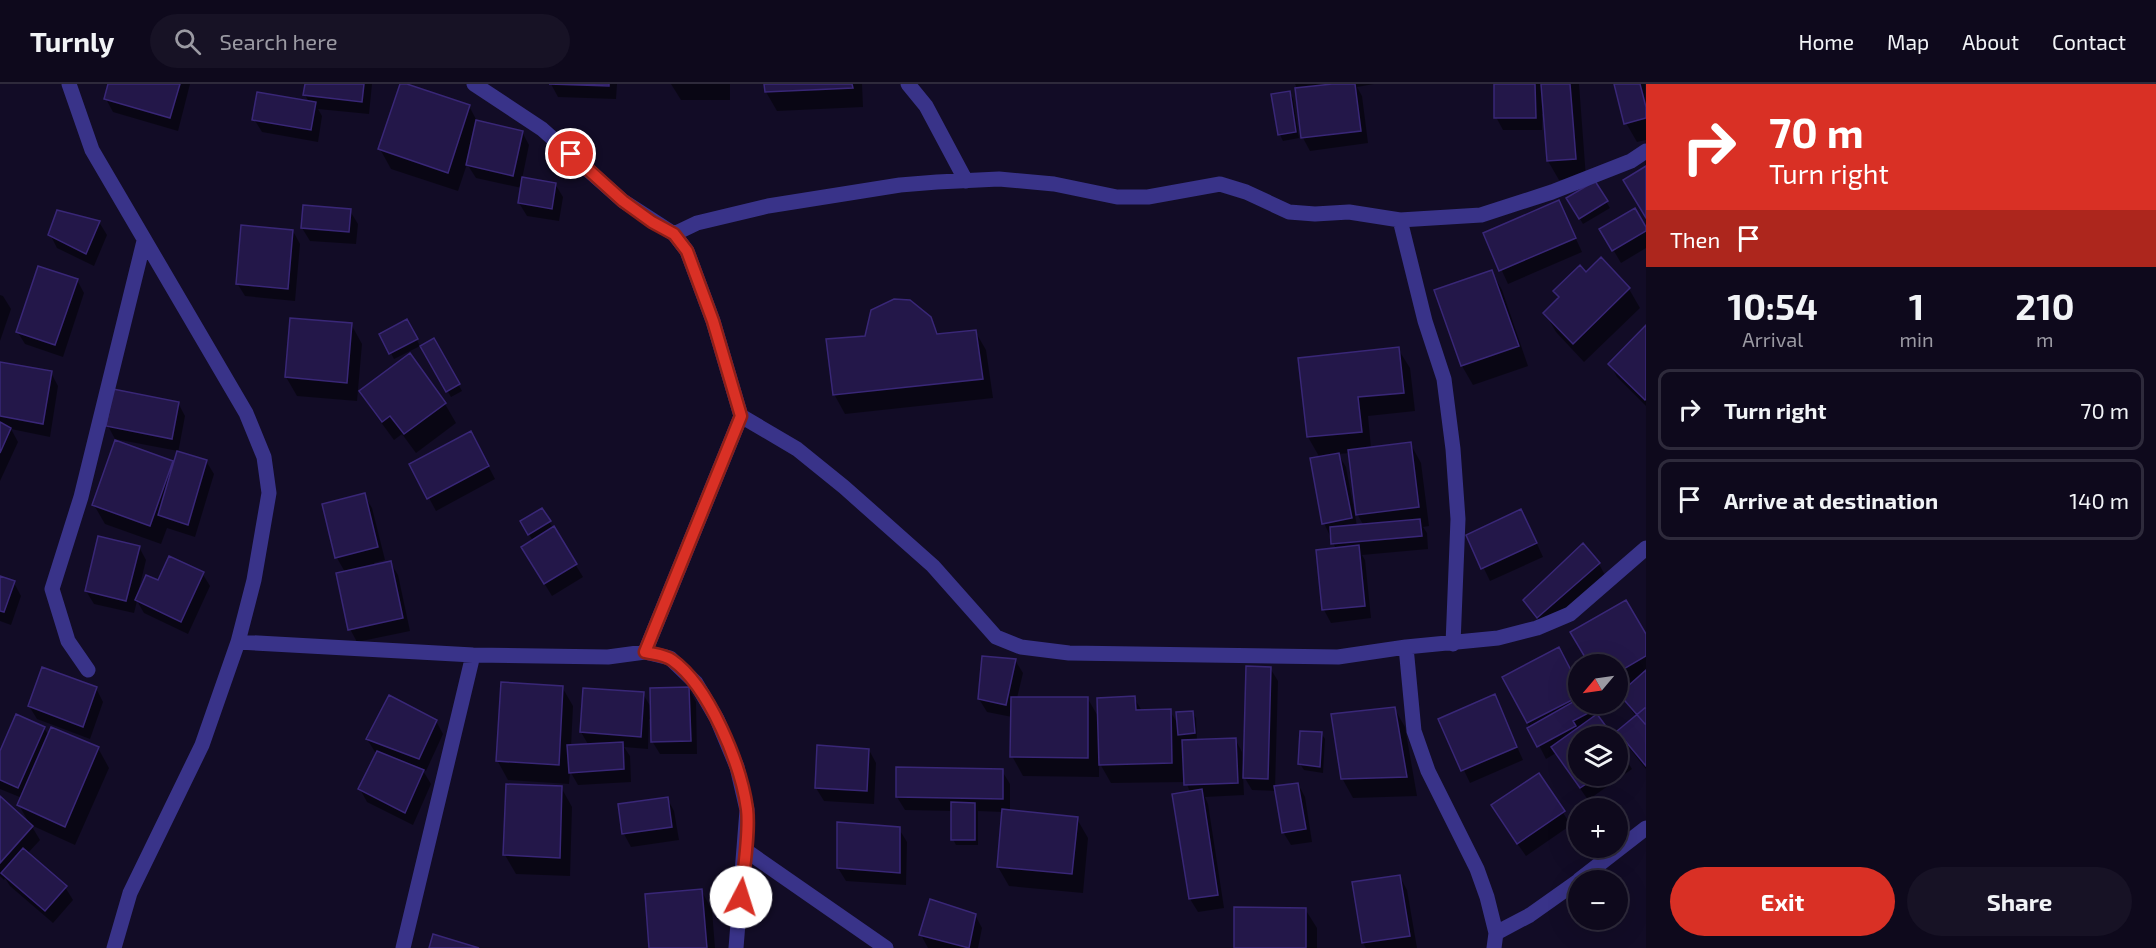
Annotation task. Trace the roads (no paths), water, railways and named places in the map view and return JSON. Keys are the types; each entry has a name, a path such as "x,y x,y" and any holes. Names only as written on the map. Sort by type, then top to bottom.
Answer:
{"street":[{"path":"69,84 92,150 246,413 264,457 269,493 254,580 238,642 202,745 130,893 114,948"},
{"path":"474,84 542,129 623,201 652,222 674,234 687,251 713,321 741,416 645,652"},
{"path":"908,84 926,105 966,181"},
{"path":"674,234 698,223 768,206 900,185 999,179 1054,184 1117,197 1148,197 1220,184 1246,192 1288,212 1349,213 1400,220 1481,215 1552,192 1631,161 1646,151"},
{"path":"1400,220 1425,321 1444,379 1453,449 1458,519 1453,644"},
{"path":"88,670 68,641 52,589 81,497 144,241"},
{"path":"741,416 797,449 836,481 933,566 996,636 1021,646 1069,653 1338,657 1406,647 1498,639 1537,628 1570,614 1646,548"},
{"path":"238,642 473,655 608,657 645,652 670,658 696,683 717,719 736,767 747,810 736,948"},
{"path":"1406,647 1414,731 1428,771 1477,869 1487,897 1495,940 1568,888"},
{"path":"403,948 473,655"},
{"path":"1592,870 1646,828"},
{"path":"745,850 886,948"}]}
